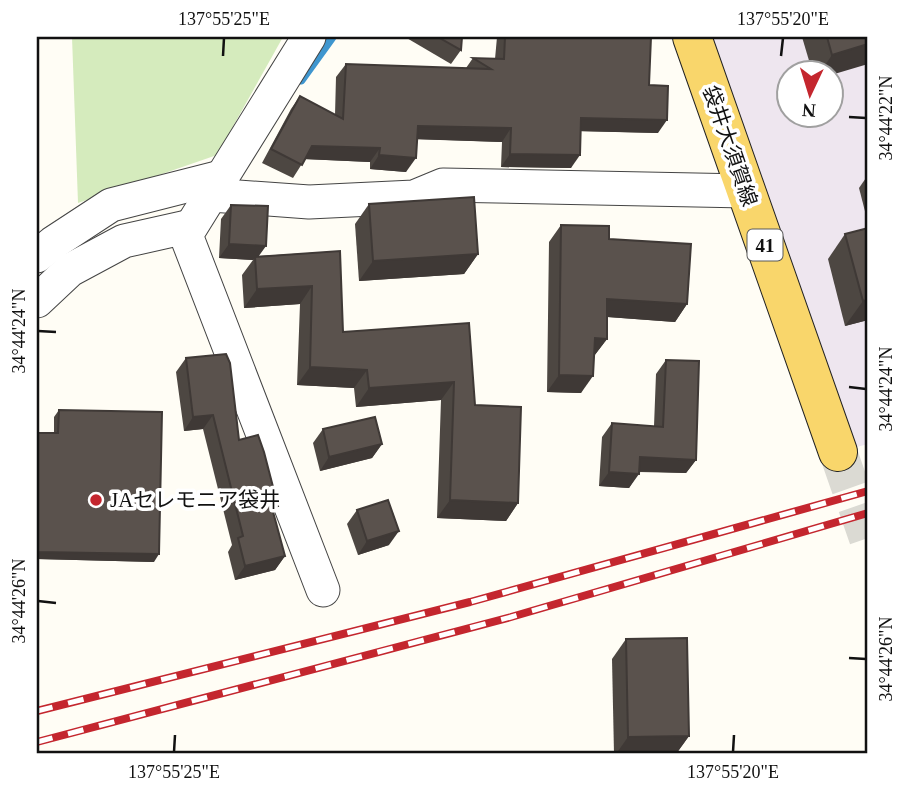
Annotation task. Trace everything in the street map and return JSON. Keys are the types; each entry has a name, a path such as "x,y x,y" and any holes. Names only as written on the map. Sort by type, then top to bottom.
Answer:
{"main road":[{"name":"袋井大須賀線","path":"692,37 838,452"}],"street":[{"path":"309,37 186,235 323,590"},
{"path":"37,256 110,205 216,186 309,202 414,197 443,185 746,191"},
{"path":"37,301 70,270 124,241 191,226"}],"shaded area":[{"path":"697,37 868,37 868,444 838,452"}],"green space":[{"path":"72,37 283,37 217,155 78,203"}],"building":[{"path":"438,37 462,37 461,50"},
{"path":"505,37 651,37 649,85 668,86 667,120 581,118 580,155 510,154 511,128 418,126 416,158 379,155 380,148 312,146 302,165 271,149 300,96 343,119 346,64 491,69 473,58 504,59"},
{"path":"827,37 868,37 868,44 832,55"},
{"path":"474,197 478,254 373,261 369,204"},
{"path":"231,205 268,206 266,246 229,244"},
{"path":"561,225 609,226 609,239 691,244 687,304 607,299 607,339 595,338 593,376 559,375"},
{"path":"868,228 868,300 863,301 845,234"},
{"path":"340,251 343,332 469,323 475,405 521,407 518,503 450,500 454,382 369,388 367,370 310,367 312,286 257,289 255,257"},
{"path":"226,354 230,363 239,440 258,435 278,506 272,508 285,556 245,566 238,538 243,536 213,415 193,417 186,358"},
{"path":"666,360 699,361 696,460 640,457 639,474 609,472 612,423 663,427"},
{"name":"JAセレモニア袋井","path":"59,410 162,412 159,554 37,552 37,433 58,433"},
{"path":"375,417 382,444 329,457 323,429"},
{"path":"388,500 399,531 367,541 357,510"},
{"path":"687,638 689,736 628,737 626,639"}],"waterway":[{"path":"301,80 332,37"}],"tunnel":[{"path":"838,452 868,538"}],"railway":[{"path":"37,711 470,602 868,491"},
{"path":"37,742 511,617 868,513"}],"place":[{"name":"JAセレモニア袋井","path":"96,500"}]}
